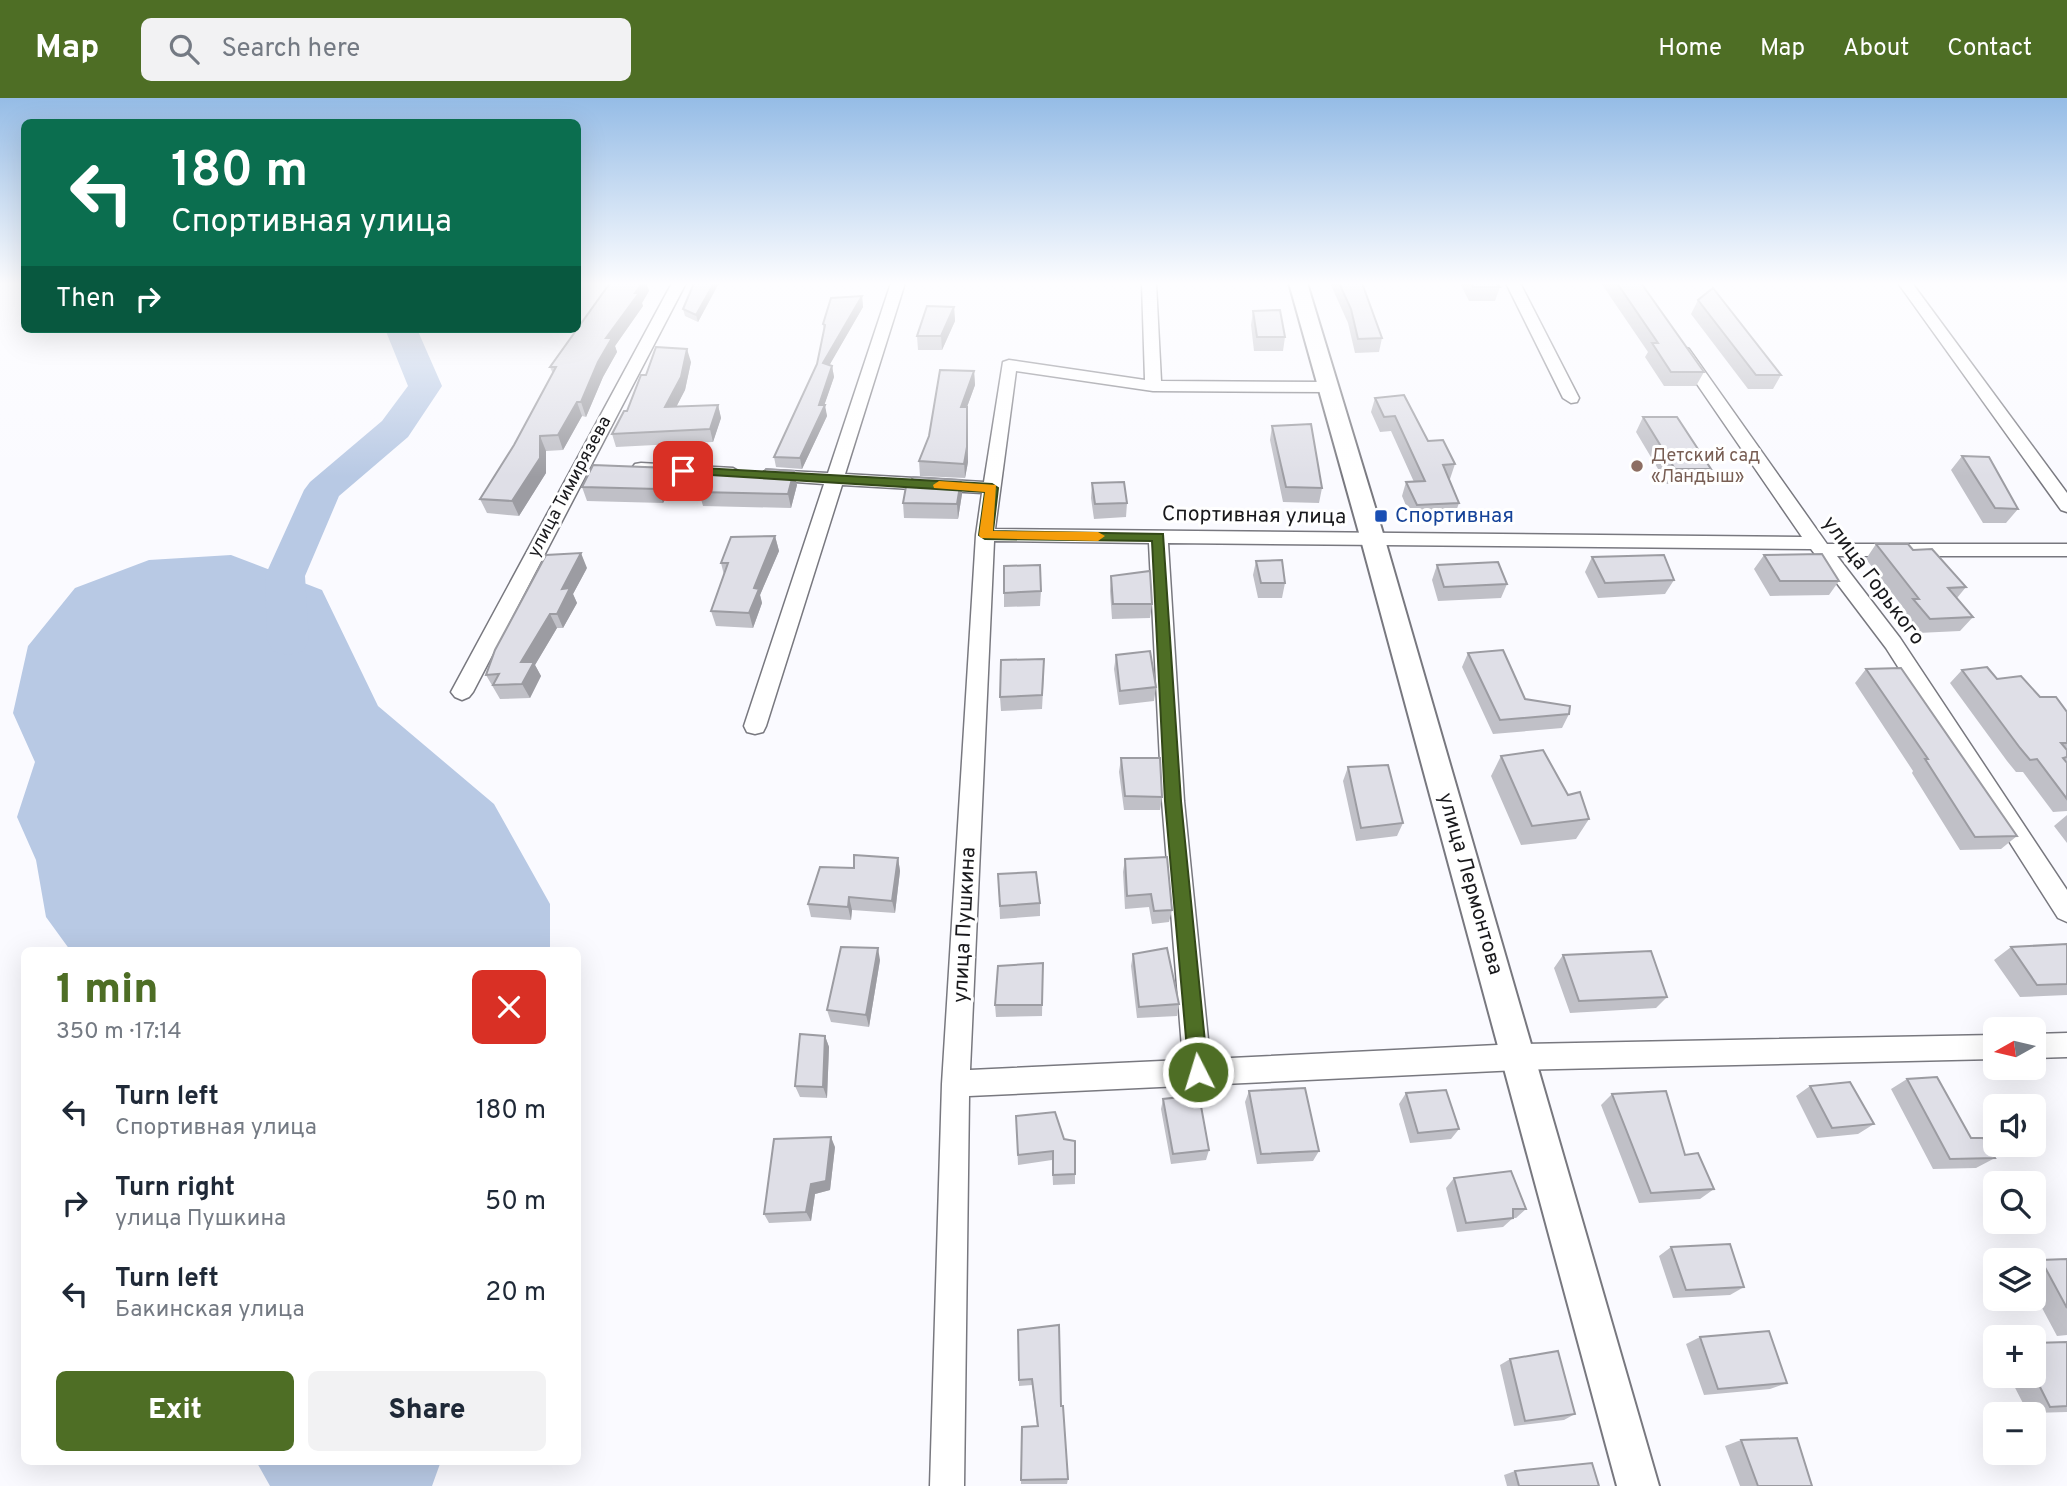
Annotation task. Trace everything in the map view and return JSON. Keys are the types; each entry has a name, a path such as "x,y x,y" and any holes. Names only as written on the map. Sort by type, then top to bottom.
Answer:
{"street":[{"name":"улица Тимирязева","path":"462,692 644,348"},
{"path":"755,726 877,348"},
{"path":"1152,348 1153,386 1329,387"},
{"name":"улица Лермонтова","path":"1317,348 1638,1486"},
{"path":"1546,348 1571,398"},
{"name":"улица Горького","path":"1680,348 1820,547 1893,643 2067,911"},
{"path":"1952,348 2067,506"},
{"name":"улица Пушкина","path":"947,1486 956,1084 985,535 1009,365 1153,386"},
{"path":"582,465 992,488"},
{"name":"Спортивная улица","path":"985,535 2067,550"},
{"path":"1158,537 1173,801 1198,1072"},
{"path":"2046,1046 2067,1045"},
{"path":"956,1084 1518,1057 1983,1047"}],"water":[{"path":"231,555 322,590 378,706 494,804 550,904 550,947 68,947 46,917 36,860 17,817 35,762 13,713 28,646 75,588 149,560"},
{"path":"258,1465 440,1465 432,1486 270,1486"}],"building":[{"path":"564,348 606,348 581,402 577,402 558,435 540,436 540,458 512,501 480,499 514,445 556,367 550,367"},
{"path":"656,348 687,349 681,377 665,407 718,405 710,429 612,434 624,411 627,411 641,375 646,375"},
{"path":"820,348 832,348 823,363 832,366 819,405 825,405 800,458 774,457 817,364"},
{"path":"1655,348 1687,348 1704,372 1671,372"},
{"path":"1735,348 1760,348 1781,375 1756,375"},
{"path":"940,370 974,371 961,407 967,407 967,447 964,464 919,461 929,436"},
{"path":"1404,395 1428,441 1443,440 1455,464 1443,465 1459,503 1417,505 1406,482 1425,481 1395,416 1384,417 1375,398"},
{"path":"1643,417 1677,417 1711,469 1675,469"},
{"path":"1311,424 1322,488 1286,487 1272,426"},
{"path":"1962,456 1989,457 2018,509 1995,508"},
{"path":"593,465 669,468 658,489 582,487"},
{"path":"766,469 794,471 788,494 699,492 703,472 764,472"},
{"path":"913,477 961,480 957,504 903,503 907,481 911,481"},
{"path":"1124,482 1127,503 1095,504 1092,483"},
{"path":"775,536 754,588 759,589 749,613 711,611 728,563 721,563 731,537"},
{"path":"1876,544 1908,544 1913,550 1932,549 1966,587 1948,588 1973,617 1930,619 1913,599 1919,599"},
{"path":"581,553 562,589 570,588 557,614 550,614 521,662 534,662 522,684 493,685 499,674 486,675 495,650 546,555"},
{"path":"1822,554 1839,581 1780,581 1764,555"},
{"path":"1664,555 1674,580 1605,583 1592,557"},
{"path":"1282,560 1285,583 1261,583 1256,561"},
{"path":"1498,562 1507,584 1444,587 1437,565"},
{"path":"1040,565 1041,591 1004,593 1004,566"},
{"path":"1150,571 1152,604 1113,604 1111,576"},
{"path":"1503,650 1525,699 1570,706 1569,714 1500,720 1468,653"},
{"path":"1150,651 1156,687 1120,691 1116,655"},
{"path":"1044,659 1042,695 1000,697 1001,660"},
{"path":"1987,667 1997,679 2021,676 2040,697 2056,697 2067,712 2067,743 2061,743 2067,750 2067,757 2063,758 2067,763 2067,799 2037,759 2030,760 2020,748 1962,670"},
{"path":"1901,668 2017,836 1975,837 1925,759 1928,759 1866,669"},
{"path":"1543,750 1568,795 1580,792 1589,819 1532,826 1501,756"},
{"path":"1121,758 1160,758 1162,797 1125,796"},
{"path":"1388,765 1403,823 1361,828 1348,767"},
{"path":"854,855 898,858 892,901 849,897 848,907 808,904 820,867 854,868"},
{"path":"1167,857 1172,910 1154,911 1151,894 1127,896 1125,859"},
{"path":"1036,872 1040,903 1000,906 998,874"},
{"path":"2067,944 2067,984 2037,985 2011,947"},
{"path":"841,947 878,948 866,1015 827,1010"},
{"path":"1167,948 1179,1004 1139,1007 1133,954"},
{"path":"1651,951 1667,997 1579,1001 1563,955"},
{"path":"1043,963 1042,1005 995,1005 998,966"},
{"path":"800,1034 825,1036 823,1087 795,1086"},
{"path":"1937,1077 1971,1138 1983,1138 1983,1157 1995,1158 1950,1159 1907,1079"},
{"path":"1850,1082 1874,1124 1832,1128 1810,1086"},
{"path":"1305,1088 1319,1151 1261,1154 1249,1091"},
{"path":"1446,1090 1459,1129 1418,1133 1406,1093"},
{"path":"1666,1091 1685,1155 1698,1153 1714,1189 1651,1193 1612,1094"},
{"path":"1199,1095 1209,1150 1173,1154 1163,1099"},
{"path":"1055,1112 1064,1139 1075,1141 1075,1174 1053,1175 1053,1151 1018,1155 1016,1116"},
{"path":"831,1137 826,1181 811,1184 806,1212 764,1214 774,1139"},
{"path":"1511,1171 1526,1209 1513,1209 1513,1218 1466,1223 1454,1178"},
{"path":"1730,1244 1744,1287 1686,1290 1671,1247"},
{"path":"2067,1259 2067,1308 2046,1269 2046,1260"},
{"path":"1059,1325 1061,1406 1068,1479 1021,1480 1022,1427 1038,1426 1032,1379 1019,1380 1018,1330"},
{"path":"1769,1331 1787,1383 1718,1389 1700,1337"},
{"path":"2067,1342 2067,1406 2050,1407 2040,1388 2046,1388 2046,1343"},
{"path":"1558,1351 1575,1414 1525,1421 1510,1359"},
{"path":"1797,1438 1812,1486 1758,1486 1741,1440"},
{"path":"1592,1463 1599,1486 1519,1486 1515,1471"}],"waterway":[{"path":"288,640 285,576 323,490 395,429 425,386 409,348"}],"slow traffic":[{"path":"939,485 992,488 985,535 1098,536"}],"place":[{"name":"Детский сад «Ландыш»","path":"1637,466"},
{"name":"Спортивная","path":"1381,516"}],"route":[{"path":"683,471 992,488 985,535 1158,537 1173,801 1198,1072"}]}
